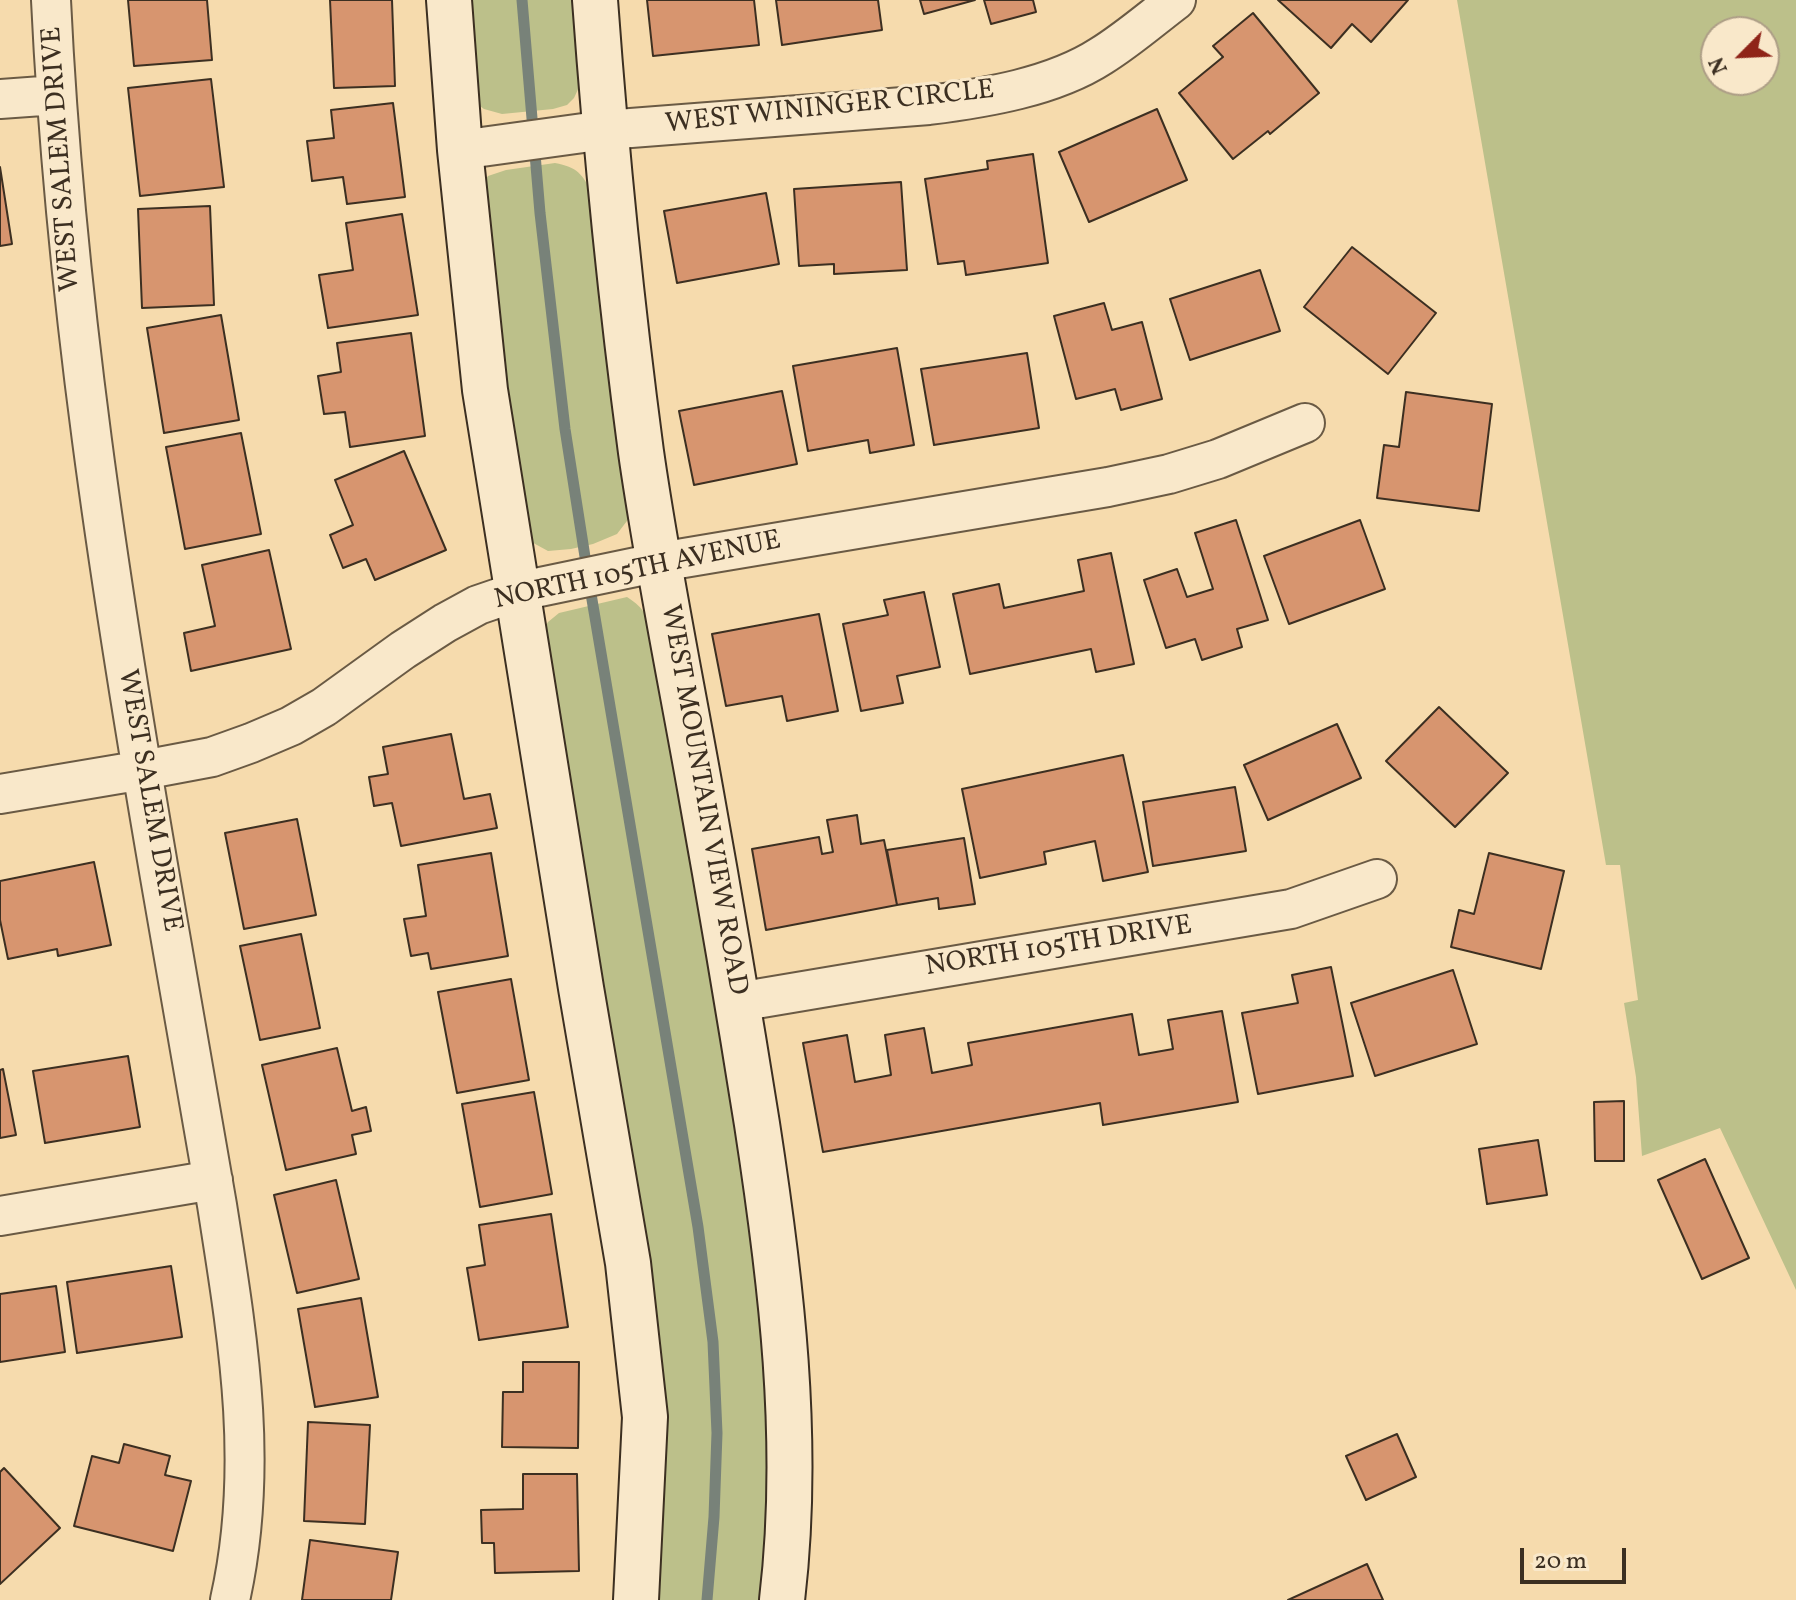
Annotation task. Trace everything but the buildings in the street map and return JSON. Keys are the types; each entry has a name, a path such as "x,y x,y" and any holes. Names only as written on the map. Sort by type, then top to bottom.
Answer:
{"street":[{"name":"WEST SALEM DRIVE","path":"51,0 67,227 86,407 108,561 231,1291 244,1401 245,1490 237,1568 230,1600"},
{"path":"449,0 460,150 485,390 628,1263 645,1417 636,1600"},
{"name":"WEST MOUNTAIN VIEW ROAD","path":"595,0 605,130 640,440 738,1002 780,1291 790,1488 782,1600"},
{"name":"WEST WININGER CIRCLE","path":"460,150 605,130 929,105 982,98 1050,80 1099,57 1176,0"},
{"path":"0,99 56,95"},
{"name":"NORTH 105TH AVENUE","path":"0,794 212,757 251,743 291,726 324,707 445,623 478,605 516,592 660,562 1108,487 1169,474 1218,459 1305,423"},
{"name":"NORTH 105TH DRIVE","path":"738,1002 1291,909 1377,879"},
{"path":"0,1216 213,1180"}],"green space":[{"path":"465,0 577,0 580,85 574,98 567,105 553,109 502,114 477,104"},
{"path":"1457,0 1796,0 1796,1290 1720,1128 1642,1156 1636,1077 1624,1003 1638,1000 1620,865 1606,865"},
{"path":"555,163 578,172 592,194 630,517 617,534 593,544 548,551 526,539 479,188 488,176 506,170"},
{"path":"627,597 645,615 654,640 761,1286 769,1482 763,1600 649,1600 542,633 548,622 559,613"}],"waterway":[{"path":"522,0 540,213 565,429 698,1227 713,1342 717,1433 707,1600"}]}
